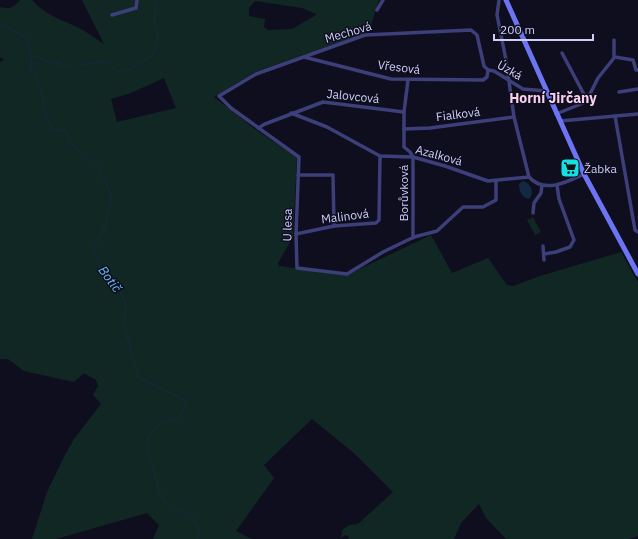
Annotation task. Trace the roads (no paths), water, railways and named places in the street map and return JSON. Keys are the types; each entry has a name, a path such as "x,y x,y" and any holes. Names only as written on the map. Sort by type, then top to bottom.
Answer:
{"main road":[{"path":"506,0 584,174 638,274"}],"street":[{"path":"112,15 136,8 137,0"},
{"path":"378,10 383,0"},
{"path":"499,0 497,15 508,82 514,117 529,177 534,183 542,185 557,185 584,174"},
{"name":"Mechová","path":"219,96 256,74 302,56 372,33 472,30 477,35 484,66 488,70"},
{"path":"556,114 587,100 598,78 615,57 614,40"},
{"path":"562,53 587,100"},
{"name":"Vřesová","path":"302,56 391,79 483,80 486,77 488,70"},
{"path":"615,57 633,60 636,70 638,70"},
{"name":"Úzká","path":"488,70 494,71 508,82 523,90 546,91"},
{"name":"Borůvková","path":"408,80 404,112 404,147 413,157 413,238"},
{"path":"619,92 638,89"},
{"name":"U lesa","path":"219,96 230,108 300,157 296,234 297,268 347,274 383,252 413,238"},
{"name":"Jalovcová","path":"258,128 291,113 323,102 404,112"},
{"name":"Azalková","path":"291,113 327,127 380,156 413,157 488,181 529,177"},
{"path":"560,121 638,114"},
{"path":"615,116 637,231"},
{"name":"Fialková","path":"404,129 430,128 514,117"},
{"name":"Malinová","path":"296,234 334,226 376,223 379,220 380,156"},
{"path":"298,175 333,175 334,226"},
{"path":"413,238 438,231 463,207 483,207 496,200 496,181"},
{"path":"533,213 534,203 541,193 542,185"},
{"path":"544,254 570,247 574,240 559,199 557,185"},
{"path":"543,246 544,260"}],"water":[{"path":"523,181 530,186 532,191 529,199 524,197 520,192 519,184"}],"waterway":[{"path":"80,65 102,61 109,63 117,71 126,71 151,57 156,48 158,32 154,19 156,6 155,0"},
{"name":"Botič","path":"0,23 25,37 32,56 31,68 40,86 47,119 53,130 66,130 70,143 98,166 111,194 110,207 103,231 94,247 94,252 99,266 122,295 126,304 124,325 138,377 185,400 186,406 177,419 160,424 149,435 147,450 160,493 169,506 192,517 198,528 199,535 197,539"},
{"path":"33,56 39,57 46,61 69,66"}],"place":[{"name":"Žabka","path":"570,168"}],"district":[{"name":"Horní Jirčany","path":"553,98"}]}
